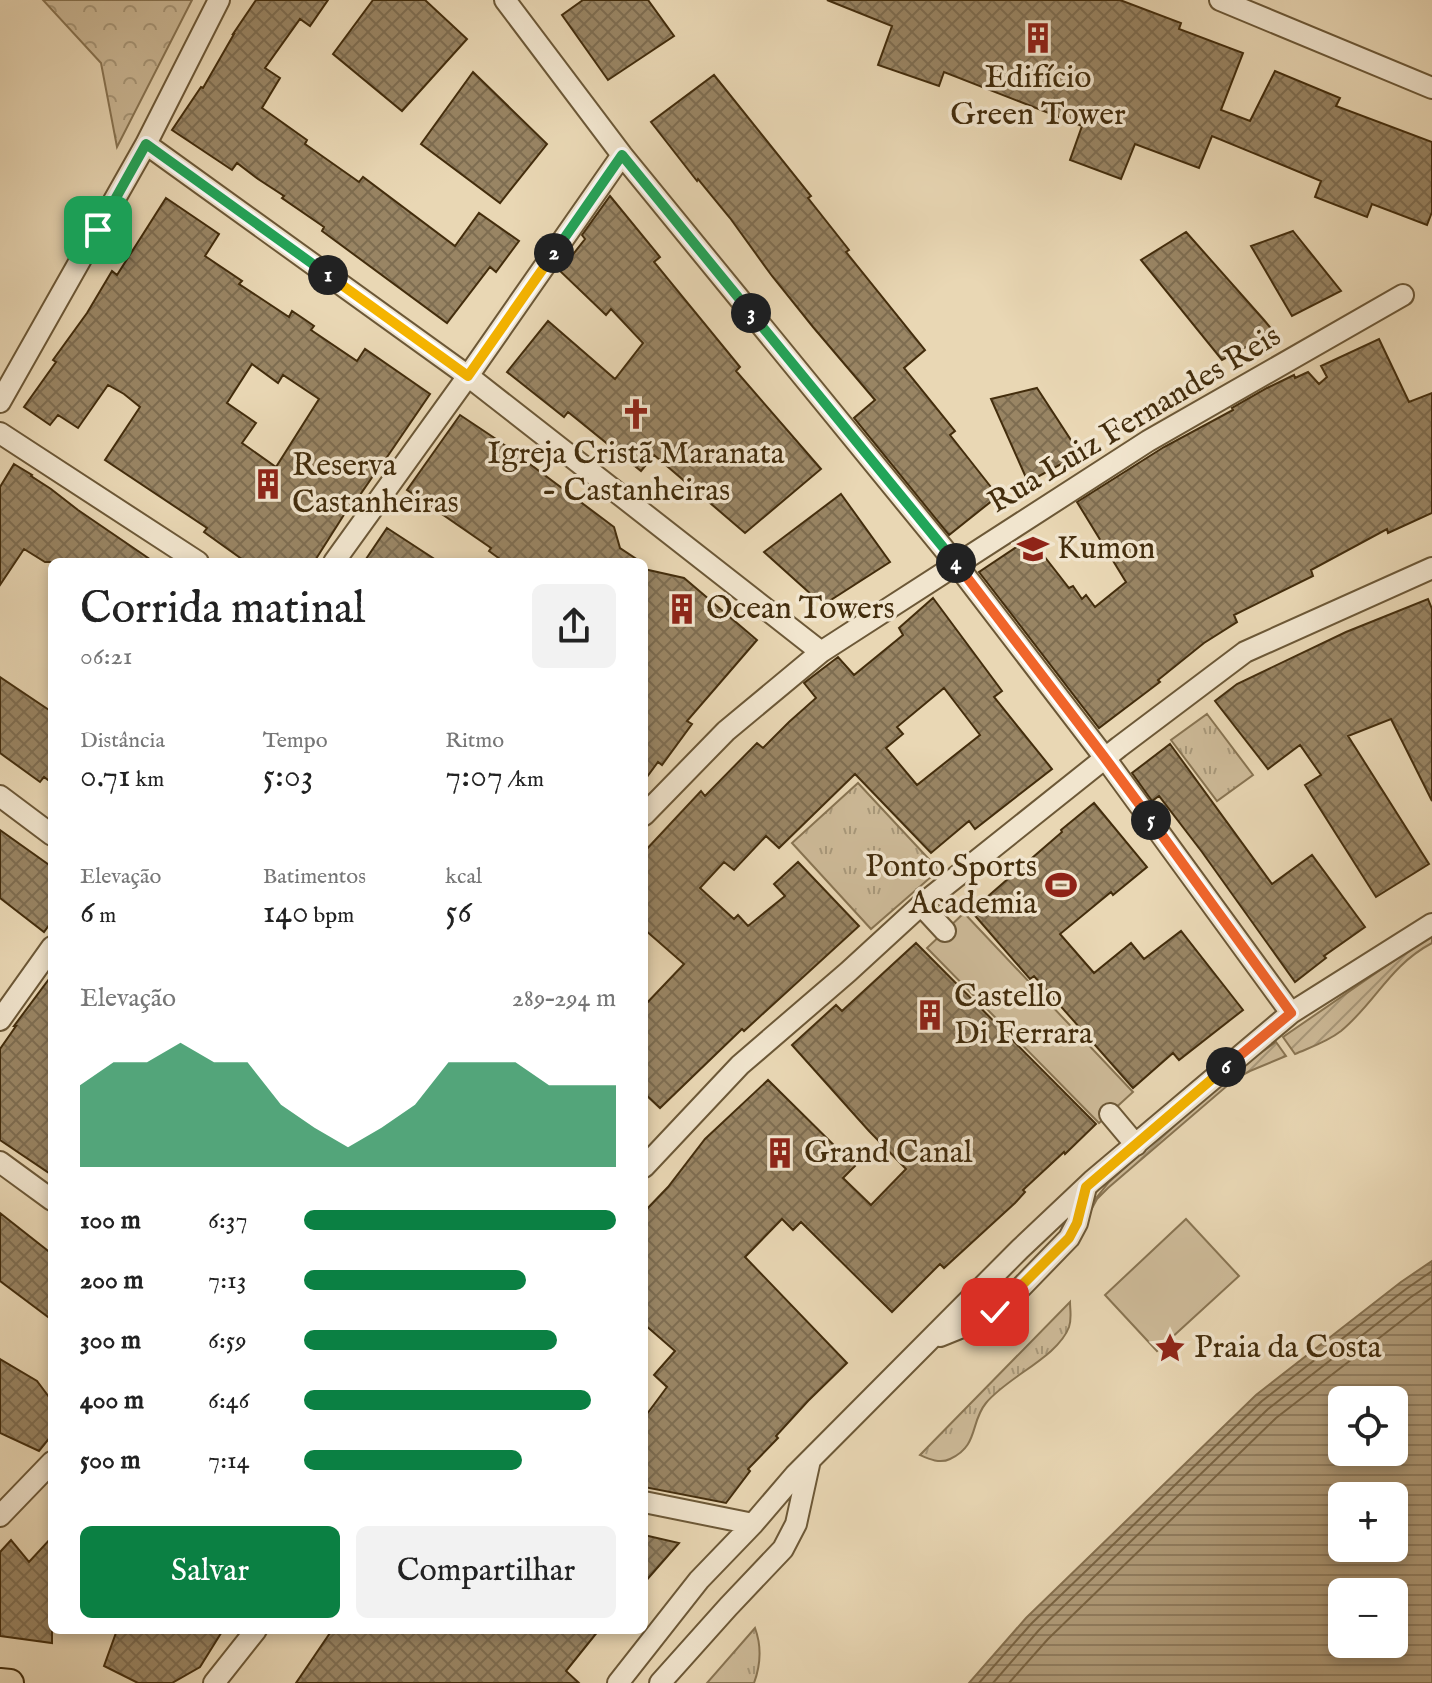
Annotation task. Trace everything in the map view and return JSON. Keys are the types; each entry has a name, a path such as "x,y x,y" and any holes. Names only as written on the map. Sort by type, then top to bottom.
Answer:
{"main road":[{"path":"0,1682 10,1683"}],"street":[{"path":"0,402 146,144 219,0"},
{"path":"505,0 622,155 957,565 1105,758 1291,1013"},
{"path":"1220,0 1432,88"},
{"path":"146,144 468,376 821,652"},
{"path":"337,558 622,155"},
{"name":"Rua Luiz Fernandes Reis","path":"648,811 726,731 821,652 1148,441 1403,295"},
{"path":"0,433 192,558"},
{"path":"648,1163 740,1065 921,905 1105,758 1245,652 1432,568"},
{"path":"0,796 48,832"},
{"path":"921,905 945,931"},
{"path":"618,1683 699,1580 810,1460 1086,1187 1291,1013 1431,925"},
{"path":"0,1020 48,953"},
{"path":"1110,1114 1136,1145"},
{"path":"0,1162 48,1197"},
{"path":"660,1683 783,1549 796,1524 810,1460"},
{"path":"0,1516 48,1466"},
{"path":"648,1503 753,1524"},
{"path":"214,1683 253,1634"}],"green space":[{"path":"43,0 192,0 117,147 101,63"},
{"path":"1207,714 1253,775 1217,801 1171,740"},
{"path":"858,783 939,870 871,929 792,843"},
{"path":"964,913 1133,1092 1099,1123 927,948"},
{"path":"1432,937 1432,943 1405,962 1341,1031 1295,1054 1283,1037"},
{"path":"1276,1042 1286,1056 1235,1079 1108,1188 1090,1212 1093,1202 1109,1182 1223,1080"},
{"path":"1186,1219 1239,1276 1157,1351 1105,1295"},
{"path":"1070,1302 1070,1324 1063,1338 986,1403 966,1447 959,1454 942,1461 920,1455"},
{"path":"755,1628 760,1656 754,1683 707,1683"}],"water":[{"path":"1432,1261 1432,1683 969,1683 1026,1618 1256,1395"}],"building":[{"path":"256,0 328,0 310,26 300,19 265,68 280,78 262,108 307,140 305,144 359,182 363,177 455,246 479,213 519,241 496,272 490,267 447,323 322,231 324,227 237,163 232,170 172,130 203,88"},
{"path":"373,0 425,0 467,39 402,111 333,54"},
{"path":"583,0 648,0 674,36 608,80 562,15"},
{"path":"827,0 1120,0 1181,23 1179,29 1243,53 1221,110 1250,121 1275,71 1340,98 1336,106 1432,142 1432,212 1427,225 1372,204 1367,217 1315,197 1321,181 1212,136 1199,168 1135,144 1121,179 1070,160 1082,126 944,72 939,86 878,65 892,26"},
{"path":"473,72 547,144 500,203 421,144"},
{"path":"714,75 811,196 808,198 849,250 846,252 925,350 904,368 955,431 950,435 998,496 949,535 854,418 875,400 813,327 730,218 651,122"},
{"path":"610,196 660,257 654,262 740,367 736,371 821,469 745,533 654,455 641,471 568,412 564,417 507,372 548,321 615,379 643,343 611,309 606,315 560,271 585,239 582,235"},
{"path":"166,198 219,234 205,256 242,281 239,284 289,317 292,311 314,326 311,330 357,361 365,349 430,394 317,558 240,558 204,532 207,528 105,460 140,407 108,385 78,428 58,415 50,425 24,407 56,362 53,360 112,271 117,275","holes":["252,364 278,383 283,375 319,399 276,467 242,443 256,423 227,403"]},
{"path":"1293,231 1341,291 1292,316 1251,246"},
{"path":"1186,232 1274,332 1222,360 1141,260"},
{"path":"1379,339 1409,402 1432,393 1432,513 1388,533 1387,529 1311,570 1313,576 1234,615 1237,622 1204,643 1158,680 1160,682 1099,728 979,572 1030,538 1069,588 1073,586 1082,599 1086,595 1095,607 1126,582 1077,502 1164,447 1267,388 1308,372 1319,384 1327,377 1321,366"},
{"path":"1037,388 1080,454 1028,482 991,399"},
{"path":"460,415 614,527 620,548 635,558 499,558 489,551 491,548 407,490"},
{"path":"14,464 148,558 48,558 45,562 24,549 0,585 0,487"},
{"path":"841,494 890,562 823,605 764,552"},
{"path":"387,528 433,558 367,558"},
{"name":"Ocean Towers","path":"648,570 684,578 757,640 687,721 692,724 662,765 658,762 648,776"},
{"path":"933,598 1002,691 994,697 1052,769 975,829 969,821 931,853 855,774 779,848 766,836 734,870 724,862 700,888 734,919 738,915 748,926 785,896 774,884 798,862 859,926 744,1031 742,1029 660,1108 648,1097 648,1002 684,964 648,932 648,848 701,791 705,796 757,743 763,748 816,698 804,683 838,657 854,675 903,635 899,628","holes":["944,688 980,735 917,785 886,748 903,734 897,727"]},
{"path":"1428,599 1432,609 1432,801 1391,719 1348,736 1429,864 1376,897 1305,785 1321,775 1300,745 1268,769 1215,701 1237,684 1346,632"},
{"path":"0,677 48,709 48,780 44,777 40,782 0,753"},
{"path":"1170,744 1272,884 1312,855 1365,927 1324,956 1326,958 1295,982 1159,796 1152,801 1132,773"},
{"path":"1094,803 1147,867 1060,934 1094,973 1131,943 1144,959 1181,931 1243,1010 1179,1060 1173,1053 1133,1088 1034,976 1030,979 971,911"},
{"path":"0,830 48,864 48,926 44,932 0,898"},
{"path":"916,943 1096,1124 1023,1190 1025,1192 1015,1203 944,1268 940,1264 892,1312 801,1222 793,1230 782,1219 745,1257 847,1363 776,1436 778,1438 748,1469 750,1471 726,1503 648,1488 648,1413 667,1387 654,1375 675,1351 648,1327 648,1208 705,1139 768,1080 855,1166 843,1178 871,1205 906,1169 792,1045 836,1005 842,1011"},
{"path":"48,980 48,1172 0,1140 0,1049"},
{"path":"0,1213 48,1251 48,1317 0,1281"},
{"path":"0,1359 37,1381 48,1396 48,1440 39,1451 0,1433"},
{"path":"648,1536 679,1543 648,1578"},
{"path":"11,1540 29,1562 48,1541 48,1634 52,1634 52,1643 0,1636 0,1552"},
{"path":"116,1634 221,1634 200,1667 172,1683 138,1683 104,1666"},
{"path":"329,1634 596,1634 566,1671 579,1683 296,1683"}],"place":[{"name":"Edifício Green Tower","path":"1038,38"},
{"name":"Igreja Cristã Maranata - Castanheiras","path":"636,414"},
{"name":"Reserva Castanheiras","path":"268,484"},
{"name":"Kumon","path":"1033,549"},
{"name":"Ocean Towers","path":"682,609"},
{"name":"Ponto Sports Academia","path":"1061,885"},
{"name":"Castello Di Ferrara","path":"930,1015"},
{"name":"Grand Canal","path":"780,1153"},
{"name":"Praia da Costa","path":"1170,1348"}],"route":[{"path":"98,230 146,144 468,376 622,155 957,565 1105,758 1291,1013 1086,1187 1077,1223 1069,1238 995,1312"}]}
